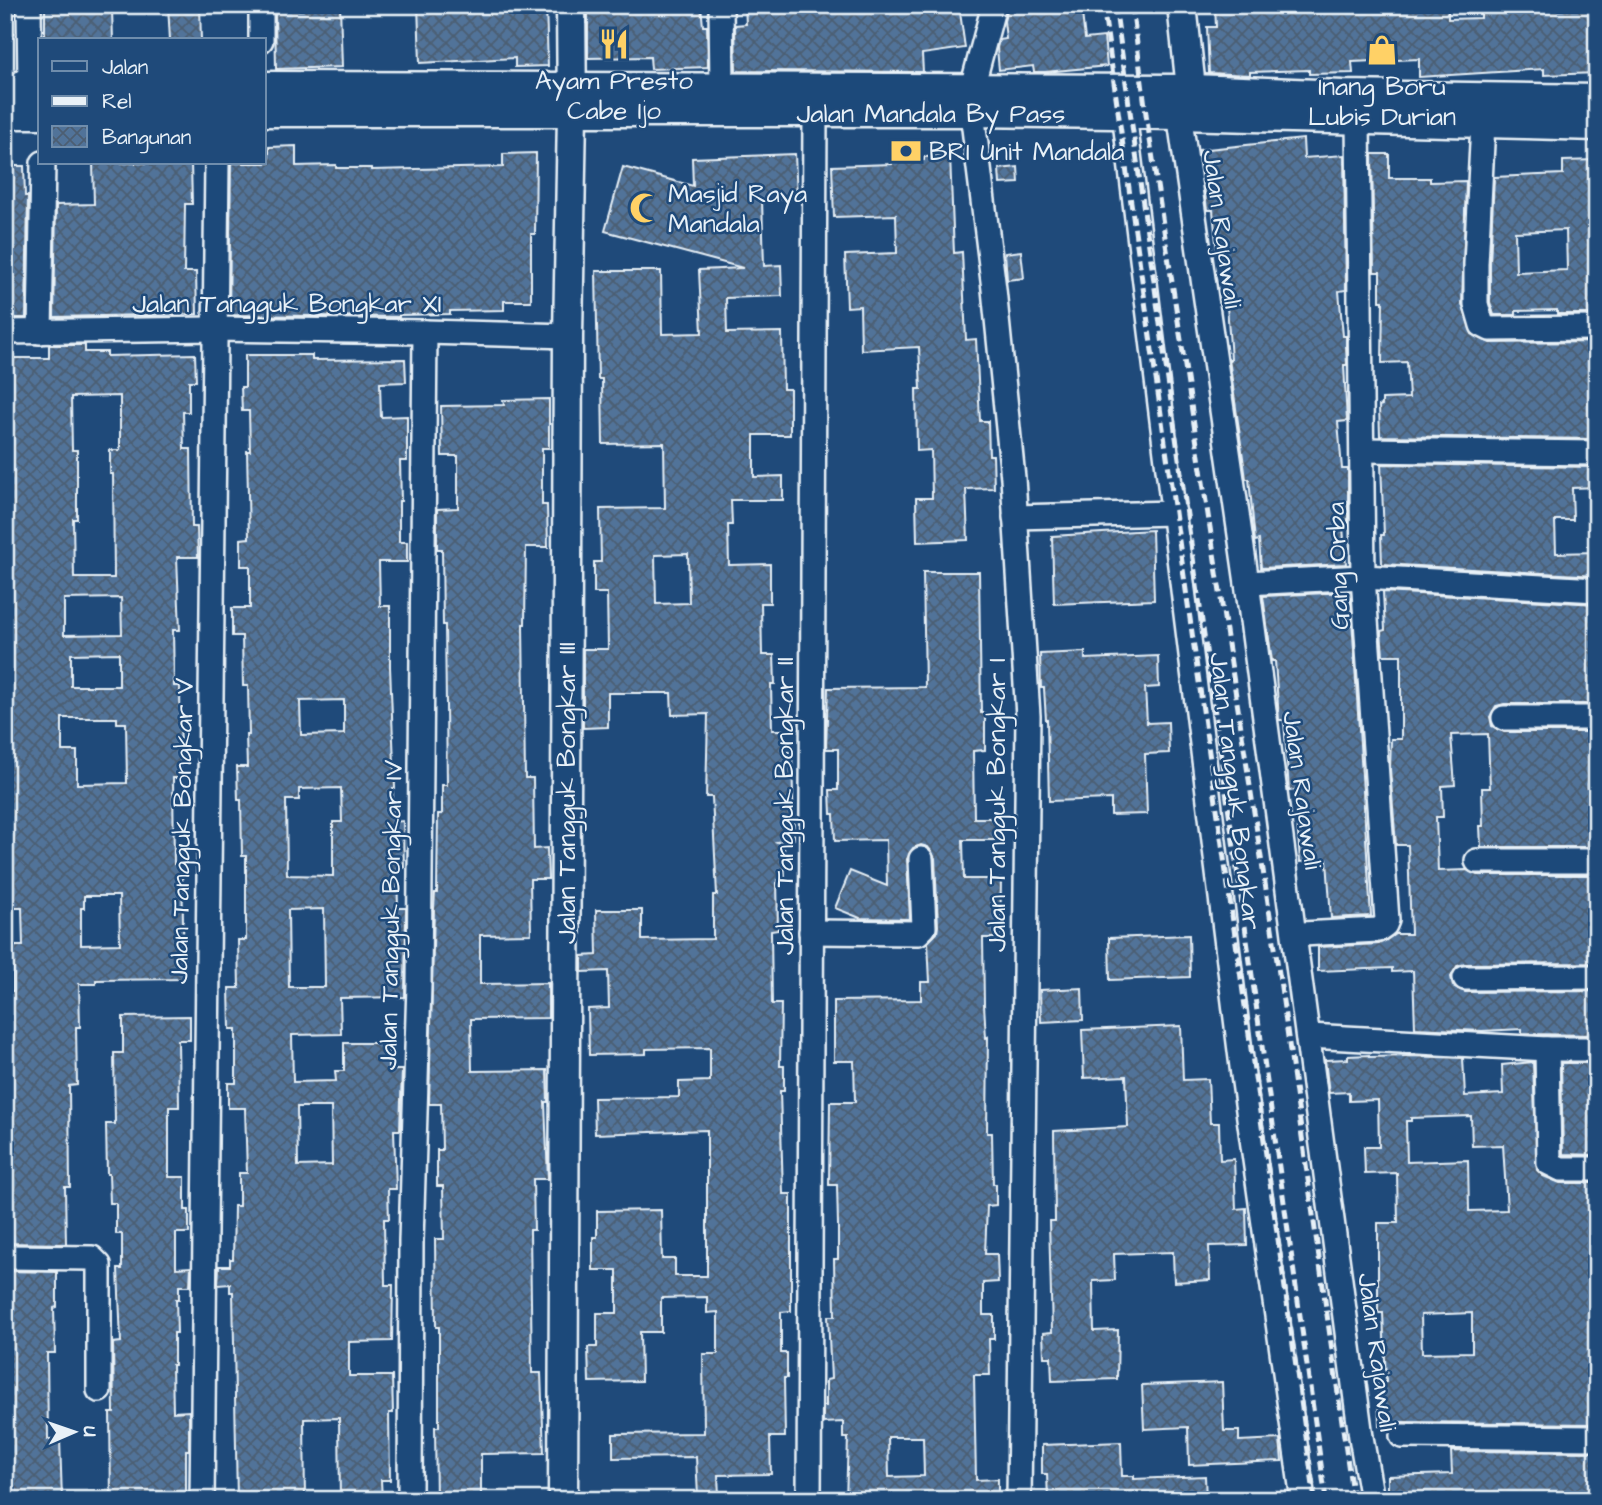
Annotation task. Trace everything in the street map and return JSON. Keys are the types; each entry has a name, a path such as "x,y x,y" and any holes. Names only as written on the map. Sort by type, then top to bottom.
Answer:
{"street":[{"path":"29,5 29,91"},
{"path":"261,5 261,38"},
{"name":"Jalan Tangguk Bongkar III","path":"562,1500 571,5"},
{"path":"721,5 722,88"},
{"path":"972,100 994,5"},
{"path":"1182,5 1185,102"},
{"name":"Jalan Mandala By Pass","path":"266,86 815,113 972,100"},
{"name":"Jalan Mandala By Pass","path":"266,112 572,100 722,88 972,100 1123,102 1356,95 1597,99"},
{"name":"Jalan Tangguk Bongkar I","path":"972,100 994,289 1015,517 1028,716 1019,1500"},
{"name":"Jalan Tangguk Bongkar","path":"1123,102 1243,1075 1303,1500"},
{"name":"Jalan Mandala By Pass","path":"1185,102 1358,120 1597,127"},
{"name":"Jalan Rajawali","path":"1185,102 1361,1437 1372,1500"},
{"name":"Jalan Tangguk Bongkar II","path":"808,1500 815,113"},
{"path":"5,114 38,114"},
{"name":"Gang Orba","path":"1302,934 1378,930 1387,920 1363,577 1358,120"},
{"path":"1483,123 1476,264 1476,304 1482,325 1490,329 1597,328"},
{"path":"40,332 44,164"},
{"name":"Jalan Tangguk Bongkar V","path":"202,1500 217,164"},
{"name":"Jalan Tangguk Bongkar XI","path":"5,332 214,330 425,332 568,337"},
{"name":"Jalan Tangguk Bongkar IV","path":"410,1500 411,1241 419,984 425,332"},
{"path":"1363,450 1597,453"},
{"path":"1015,517 1174,513"},
{"path":"1247,583 1363,577 1597,590"},
{"path":"1504,718 1597,718"},
{"path":"811,932 918,933 924,927 921,859"},
{"path":"1477,861 1597,861"},
{"path":"1465,978 1597,977"},
{"path":"1309,1037 1597,1049"},
{"path":"1547,1049 1549,1163 1561,1169 1597,1169"},
{"path":"5,1257 92,1258 99,1265 99,1390"},
{"path":"1402,1436 1597,1438"}],"building":[{"path":"168,5 200,5 201,38 170,38"},
{"path":"303,5 340,5 342,67 276,69 275,11 303,10"},
{"path":"418,5 546,5 548,66 515,67 515,58 420,63"},
{"path":"588,5 607,5 607,8 701,5 703,26 707,26 708,67 651,69 650,57 588,58"},
{"path":"745,5 959,5 965,48 922,54 923,72 736,71 735,25 746,24"},
{"path":"1081,5 1085,39 1104,37 1107,66 1045,72 1034,72 1033,66 999,70 997,48 999,40 1006,39 1004,21 1008,7"},
{"path":"1215,5 1448,5 1448,19 1481,18 1481,5 1536,5 1536,11 1595,9 1597,73 1544,75 1544,69 1419,77 1419,59 1352,62 1353,73 1309,74 1309,70 1250,72 1250,75 1209,73 1207,27 1216,27"},
{"path":"45,8 66,8 66,11 112,10 113,38 45,38"},
{"path":"1303,139 1304,158 1344,155 1346,290 1339,291 1343,336 1346,336 1347,365 1344,365 1347,421 1338,422 1342,469 1348,469 1348,526 1343,527 1346,564 1261,568 1259,540 1255,541 1249,479 1246,479 1229,359 1223,252 1217,253 1213,210 1207,210 1199,150"},
{"path":"296,146 296,166 336,165 336,168 372,170 503,167 503,154 536,153 535,234 531,234 531,301 504,301 504,310 450,311 450,314 399,317 229,315 231,164 269,163 269,147"},
{"path":"795,154 797,198 762,200 764,266 781,265 782,296 726,298 727,333 782,332 783,389 790,389 790,435 754,435 754,477 783,476 783,500 731,500 732,525 728,525 729,565 770,564 770,603 761,603 762,655 774,655 775,684 771,684 772,730 785,730 785,752 792,752 794,839 777,842 784,845 785,880 777,880 778,930 771,931 772,1004 781,1004 780,1066 784,1066 784,1091 780,1091 783,1194 791,1194 791,1311 781,1312 781,1353 787,1353 787,1378 784,1378 785,1437 770,1437 771,1474 718,1475 719,1496 698,1496 696,1457 613,1458 613,1434 704,1433 703,1354 718,1354 718,1312 707,1313 707,1297 661,1298 661,1332 640,1332 641,1381 589,1382 588,1347 597,1347 597,1313 617,1313 617,1270 593,1270 593,1237 597,1237 597,1211 661,1210 662,1259 675,1259 675,1276 707,1276 707,1130 595,1134 594,1098 679,1097 679,1082 710,1081 710,1048 646,1049 646,1054 589,1055 588,1009 609,1008 608,971 582,972 582,956 597,955 596,910 642,910 642,940 713,939 713,895 717,895 712,797 706,797 708,714 672,715 671,693 608,693 608,727 583,728 583,649 608,649 607,593 594,593 594,562 601,562 600,509 665,508 664,443 603,444 602,379 598,379 596,271 661,271 662,334 702,333 699,270 743,268 605,231 623,167 693,186 692,158","holes":["688,554 689,603 656,604 655,555"]},
{"path":"1372,154 1389,154 1389,178 1430,178 1430,182 1466,181 1462,304 1472,334 1490,343 1597,342 1597,439 1380,436 1379,406 1382,405 1382,399 1409,398 1407,362 1382,363 1383,301 1380,301 1380,272 1374,272"},
{"path":"950,156 954,253 962,252 966,340 976,339 980,421 988,421 994,488 966,489 968,540 917,542 916,498 932,498 931,450 917,451 916,389 921,389 919,347 861,350 860,306 847,307 845,255 897,253 896,215 834,217 832,166 892,164 924,160 924,157"},
{"path":"1596,160 1597,314 1557,314 1557,310 1516,311 1516,315 1494,315 1490,302 1490,264 1494,177 1563,174 1563,161","holes":["1566,230 1567,270 1516,272 1515,232"]},
{"path":"93,164 191,164 192,204 185,204 184,272 196,272 197,314 54,317 56,205 94,204"},
{"path":"5,166 24,166 25,196 28,196 26,318 5,318"},
{"path":"1018,167 1019,183 1000,184 999,169"},
{"path":"1021,251 1024,278 1007,280 1005,253"},
{"path":"49,345 85,345 85,352 107,352 107,356 195,354 196,381 189,381 189,412 183,412 184,449 191,449 192,527 197,527 198,557 177,557 180,630 173,630 174,686 180,686 181,778 173,778 174,864 182,864 184,979 96,980 96,984 79,984 80,1027 76,1027 77,1085 69,1086 70,1187 65,1187 66,1244 5,1243 5,991 13,991 12,946 23,946 22,908 9,908 8,868 5,868 5,358 49,358","holes":["120,396 120,450 110,450 110,474 113,474 114,578 74,578 73,519 77,519 77,450 72,450 71,397","121,598 122,634 64,635 64,599","119,653 119,686 71,686 71,654","62,718 117,718 117,723 126,723 127,783 77,784 77,751 62,751","84,896 119,896 120,944 81,945 81,908 84,908"]},
{"path":"245,355 312,355 312,360 405,359 406,382 380,383 381,417 407,416 407,461 400,461 399,542 407,542 407,562 379,562 380,606 390,606 395,788 393,822 403,821 404,868 397,868 398,908 406,908 405,997 340,998 341,1034 292,1035 293,1082 336,1081 335,1071 344,1071 344,1043 388,1043 388,1070 402,1070 400,1130 394,1130 396,1189 388,1189 389,1219 384,1219 385,1285 393,1285 392,1341 349,1342 349,1376 392,1376 393,1413 389,1413 390,1480 381,1480 382,1500 340,1500 339,1418 304,1419 305,1500 237,1500 233,1292 230,1292 230,1284 218,1285 219,1266 230,1266 230,1259 233,1259 234,1206 239,1206 239,1173 247,1173 245,1108 228,1108 228,1083 236,1083 236,1029 230,1029 229,988 239,988 238,940 246,940 246,856 242,856 241,800 238,800 237,767 247,767 248,686 243,686 242,636 232,636 232,608 250,608 250,566 241,566 241,539 249,538 249,411 242,411 241,387 245,387","holes":["344,700 344,734 301,735 300,701","341,788 342,822 333,822 333,876 287,875 286,800 299,800 299,789","324,909 325,987 289,987 288,910","297,1107 331,1107 332,1165 298,1166"]},
{"path":"549,399 549,448 542,448 542,505 547,505 548,547 526,547 523,624 525,778 533,778 534,849 547,848 548,879 530,879 531,934 480,935 480,984 548,983 548,1018 471,1019 472,1071 547,1070 548,1102 545,1102 548,1179 533,1179 534,1230 530,1230 532,1373 541,1373 544,1453 481,1454 481,1500 436,1500 435,1427 439,1427 439,1327 436,1327 435,1239 444,1239 443,1186 437,1186 437,1150 442,1150 441,1104 429,1104 438,814 442,814 442,785 447,785 445,625 442,549 437,549 437,509 458,508 458,456 442,456 441,406 504,405 503,400"},
{"path":"1381,464 1597,467 1597,487 1572,488 1573,520 1555,520 1556,553 1597,552 1597,576 1382,564 1381,535 1384,535"},
{"path":"1152,530 1154,600 1054,604 1052,536"},
{"path":"923,572 979,572 981,713 985,713 985,750 973,751 974,818 1002,818 1002,840 963,840 964,879 1001,879 1000,938 983,938 984,1004 986,1038 988,1037 987,1133 992,1133 993,1184 996,1184 996,1205 987,1206 985,1254 997,1254 998,1282 983,1283 983,1315 994,1315 994,1339 989,1339 990,1375 974,1375 976,1480 998,1479 998,1500 846,1500 848,1438 843,1438 843,1422 823,1423 826,1380 831,1379 828,1316 835,1316 834,1259 838,1259 837,1185 829,1185 830,1102 855,1102 854,1061 834,1061 834,1001 921,1000 921,982 930,982 928,942 937,933 938,926 935,858 928,847 921,845 913,848 907,859 910,919 860,918 835,908 850,871 887,886 886,840 835,841 830,790 838,790 838,749 826,749 828,688 925,687","holes":["888,1437 923,1437 924,1476 889,1477"]},
{"path":"1348,592 1351,603 1371,916 1331,918 1327,860 1300,862 1295,790 1289,791 1284,720 1279,720 1275,661 1272,661 1263,596"},
{"path":"1383,592 1597,604 1597,704 1504,704 1496,706 1490,717 1492,726 1504,732 1597,732 1597,784 1588,784 1589,847 1481,847 1482,788 1490,788 1488,734 1451,735 1455,785 1442,786 1443,817 1436,817 1438,871 1467,870 1477,875 1597,875 1597,963 1465,964 1457,966 1451,977 1453,986 1465,992 1597,991 1597,1035 1522,1034 1522,1029 1482,1031 1415,1028 1413,971 1392,972 1392,968 1318,971 1318,947 1379,944 1395,934 1411,934 1408,845 1396,845 1390,769 1391,739 1401,739 1401,655 1383,655"},
{"path":"1085,652 1085,659 1158,656 1159,687 1145,688 1147,723 1168,722 1169,753 1145,754 1147,814 1111,815 1111,799 1049,801 1047,720 1044,688 1041,688 1040,654"},
{"path":"1189,935 1190,977 1110,980 1109,938"},
{"path":"1082,988 1083,1020 1041,1022 1040,990"},
{"path":"190,1016 190,1040 178,1040 179,1107 169,1107 169,1177 185,1177 185,1210 189,1210 189,1233 176,1233 176,1268 191,1267 190,1286 179,1286 179,1299 176,1299 177,1333 174,1333 172,1365 173,1412 189,1411 186,1500 111,1500 110,1413 114,1413 113,1343 121,1342 118,1269 122,1269 122,1234 116,1234 116,1203 110,1203 107,1174 106,1124 115,1124 114,1053 123,1053 123,1017"},
{"path":"1181,1026 1183,1080 1208,1079 1210,1123 1219,1123 1220,1160 1234,1159 1236,1209 1246,1208 1247,1245 1209,1246 1210,1280 1174,1282 1173,1252 1114,1254 1115,1280 1093,1281 1094,1331 1118,1330 1117,1379 1052,1381 1051,1357 1044,1357 1043,1333 1052,1332 1049,1221 1055,1221 1054,1131 1128,1127 1126,1076 1084,1078 1082,1030"},
{"path":"1348,1056 1463,1058 1465,1096 1503,1094 1502,1065 1533,1062 1537,1170 1543,1176 1560,1183 1597,1183 1597,1424 1402,1422 1379,1426 1378,1382 1386,1382 1383,1313 1378,1313 1378,1223 1398,1223 1397,1173 1365,1174 1364,1147 1379,1147 1378,1100 1349,1101 1349,1092 1329,1093 1325,1060 1348,1059","holes":["1471,1116 1472,1146 1503,1145 1507,1210 1469,1211 1468,1160 1407,1162 1406,1121 1411,1121 1411,1118","1472,1313 1472,1352 1422,1353 1421,1315"]},
{"path":"1561,1063 1597,1063 1597,1096 1594,1096 1595,1155 1563,1154"},
{"path":"5,1271 57,1272 57,1307 54,1308 55,1353 47,1353 48,1439 60,1439 62,1500 5,1500"},
{"path":"1222,1382 1224,1431 1239,1431 1239,1441 1280,1439 1282,1461 1189,1465 1188,1427 1144,1429 1142,1385"},
{"path":"1121,1442 1122,1476 1134,1476 1134,1479 1205,1476 1206,1500 1048,1500 1047,1474 1042,1474 1042,1445"},
{"path":"1451,1451 1597,1452 1597,1499 1453,1500 1453,1497 1388,1500 1388,1476 1452,1474"}],"railway":[{"path":"1103,5 1315,1500"},
{"path":"1115,5 1326,1500"},
{"path":"1132,5 1146,114 1280,980 1353,1500"}],"place":[{"name":"Ayam Presto Cabe Ijo","path":"614,44"},
{"name":"Inang Boru Lubis Durian","path":"1382,50"},
{"name":"BRI Unit Mandala","path":"906,151"},
{"name":"Masjid Raya Mandala","path":"645,208"}]}
